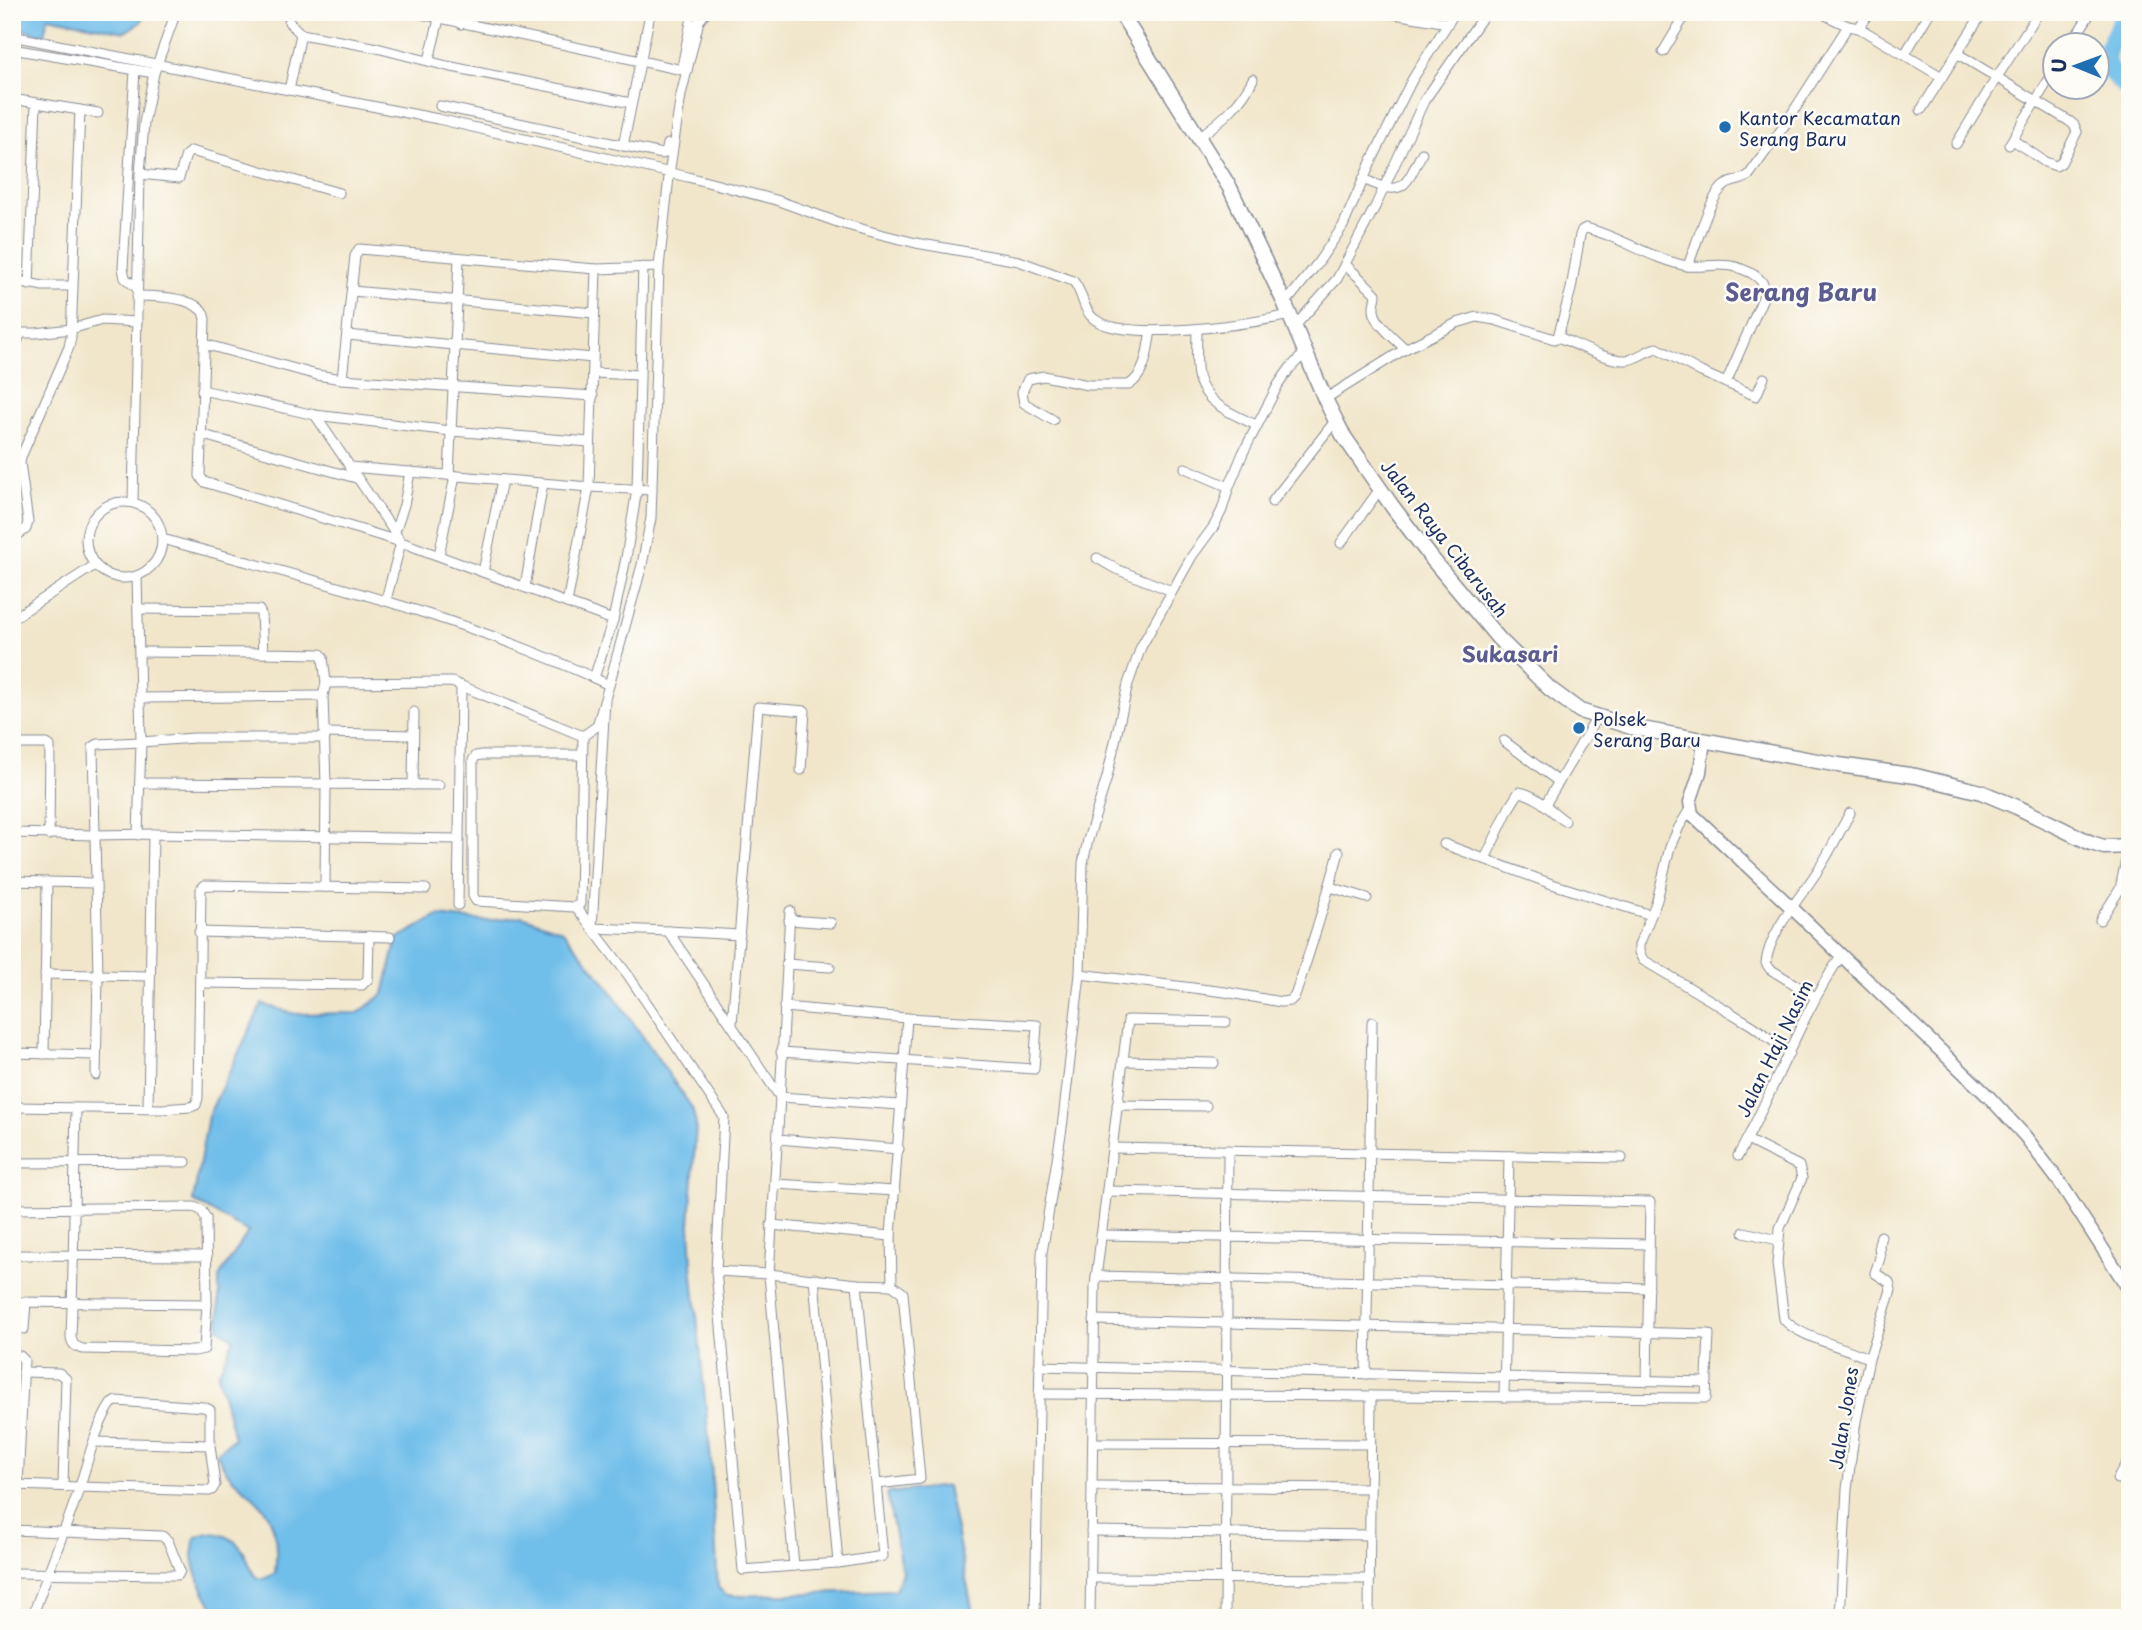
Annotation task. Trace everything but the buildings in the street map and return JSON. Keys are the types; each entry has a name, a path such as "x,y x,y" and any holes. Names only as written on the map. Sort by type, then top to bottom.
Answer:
{"main road":[{"name":"Jalan Raya Cibarusah","path":"1120,12 1230,188 1290,315 1335,421 1380,489 1433,560 1499,639 1564,701 1580,711 1631,727 1946,783 1999,799 2091,843 2104,847 2129,846"}],"street":[{"path":"133,502 140,174 144,123 155,69 176,12"},
{"path":"412,12 684,70"},
{"path":"461,24 464,12"},
{"path":"440,106 622,146 666,153 684,70 699,21 706,12"},
{"path":"1290,315 1317,264 1343,226 1412,80 1455,12"},
{"path":"12,36 155,69 289,90 438,119 776,200 841,223 916,243 1019,261 1073,281 1078,286 1087,311 1095,320 1120,328 1151,331 1197,329 1290,315 1337,279 1384,188 1424,101 1486,12"},
{"path":"1663,52 1687,12"},
{"path":"1819,12 1848,26 1859,28 1942,77"},
{"path":"1859,28 1868,12"},
{"path":"1905,54 1930,12"},
{"path":"1921,110 1983,12"},
{"path":"1956,144 2039,12"},
{"path":"2079,32 2091,12"},
{"path":"1389,13 1448,23"},
{"path":"622,146 650,15"},
{"path":"429,60 439,19"},
{"path":"289,22 301,34 631,103"},
{"path":"583,736 597,726 649,537 659,267 691,22"},
{"path":"1688,266 1719,191 1727,184 1748,175 1786,123 1848,26"},
{"path":"289,90 301,34"},
{"path":"43,55 46,44"},
{"path":"12,49 135,70 155,69"},
{"path":"1958,54 1997,77 2036,101 2069,121 2077,130 2077,135 2061,163 2056,166 2011,142 2036,101 2040,94"},
{"path":"135,70 123,268 125,278 137,292 166,297 200,308 205,319 200,475 206,483 398,538 613,620"},
{"path":"1199,137 1236,106 1253,79"},
{"path":"12,99 98,113"},
{"path":"29,285 36,103"},
{"path":"12,539 28,527 29,522 21,457 69,347 80,110"},
{"path":"140,174 179,178 186,155 191,151 340,192"},
{"path":"1363,179 1384,188 1403,186 1412,176 1422,153"},
{"path":"1558,337 1571,289 1580,236 1586,228 1603,232 1654,256 1688,266 1735,267 1762,280 1765,293 1726,383"},
{"path":"342,379 355,256 359,250 596,269 659,267"},
{"path":"439,555 452,476 451,431 459,259"},
{"path":"1345,264 1376,294 1373,306 1376,318 1405,349"},
{"path":"594,678 613,620 637,489 643,267"},
{"path":"567,603 589,487 596,269"},
{"path":"12,280 29,285 72,286"},
{"path":"352,291 594,313"},
{"path":"1325,399 1405,349 1457,323 1477,317 1495,320 1549,339 1558,337 1617,359 1635,358 1657,348 1701,372 1756,396 1764,378"},
{"path":"12,353 17,331 71,330 102,320 137,322"},
{"path":"1197,329 1198,375 1208,398 1227,412 1256,425"},
{"path":"1053,420 1024,403 1022,391 1028,379 1044,376 1088,384 1129,384 1135,381 1141,372 1151,331"},
{"path":"347,335 593,358"},
{"path":"204,344 317,375 342,379 593,396"},
{"path":"1035,1618 1042,1253 1062,1128 1080,974 1083,863 1107,777 1128,684 1148,633 1192,556 1214,526 1256,425 1278,384 1305,353"},
{"path":"593,373 639,375"},
{"path":"202,390 315,415 451,431 590,442"},
{"path":"315,415 398,538"},
{"path":"1272,502 1335,421"},
{"path":"200,434 356,478"},
{"path":"349,467 652,490"},
{"path":"1185,468 1229,487"},
{"path":"386,600 410,472"},
{"path":"483,572 502,480"},
{"path":"525,587 544,483"},
{"path":"1341,543 1380,489"},
{"path":"119,501 133,502 144,507 160,526 161,550 147,570 137,576 122,578 107,574 95,565 85,540 88,526 95,514 119,501"},
{"path":"162,539 386,600 478,632 609,685"},
{"path":"1097,558 1116,569 1172,591"},
{"path":"12,619 95,565"},
{"path":"137,576 141,741 138,835"},
{"path":"139,609 259,610 263,653"},
{"path":"140,652 318,653 323,657 326,683 323,696 326,736 325,887"},
{"path":"326,683 448,682 583,736"},
{"path":"458,905 461,686"},
{"path":"140,698 323,696"},
{"path":"592,928 605,701"},
{"path":"732,1025 758,707 805,711 801,770"},
{"path":"413,785 414,712"},
{"path":"1545,805 1597,717"},
{"path":"96,1074 98,975 93,747 98,744 194,738 413,735"},
{"path":"582,755 482,755 473,760 473,896 476,901 576,907 580,904 583,736"},
{"path":"1704,740 1700,772 1690,802 1692,814 1990,1098 2025,1136 2061,1184 2130,1291"},
{"path":"1504,741 1559,782"},
{"path":"12,744 50,746 49,835"},
{"path":"140,783 439,785"},
{"path":"1485,859 1519,792 1545,805 1564,821"},
{"path":"1690,809 1670,847 1666,869 1639,945 1639,952 1643,960 1753,1026 1789,1052"},
{"path":"1815,997 1770,969 1766,963 1772,941 1821,866 1850,814"},
{"path":"12,833 459,839"},
{"path":"148,1108 153,834"},
{"path":"1444,844 1549,883 1651,915"},
{"path":"2100,920 2120,889 2129,846"},
{"path":"1080,974 1201,988 1281,1002 1290,1001 1295,996 1339,852"},
{"path":"12,881 95,883"},
{"path":"44,1054 47,882"},
{"path":"12,1107 190,1107 197,1101 201,983 199,932 201,889 205,885 426,889"},
{"path":"1330,887 1367,898"},
{"path":"576,907 628,975 724,1117 716,1270 743,1570 838,1563 883,1556 857,1284"},
{"path":"794,1566 769,1274 789,916 831,923"},
{"path":"592,928 740,935"},
{"path":"668,931 780,1097"},
{"path":"199,932 390,937"},
{"path":"201,983 362,985 368,979 369,936"},
{"name":"Jalan Haji Nasim","path":"1841,956 1815,997 1747,1140 1799,1166 1802,1172 1802,1178 1782,1220 1778,1240 1777,1264 1784,1320 1788,1326 1869,1359"},
{"path":"786,964 830,967"},
{"path":"45,974 150,976"},
{"path":"781,1052 1034,1069 1037,1025 907,1018 784,1007"},
{"path":"892,1285 891,1236 907,1018"},
{"path":"1090,1618 1096,1276 1128,1020 1226,1022"},
{"path":"1366,1374 1372,1022"},
{"path":"12,1053 96,1055"},
{"path":"1123,1061 1214,1063"},
{"path":"780,1097 900,1105"},
{"path":"1117,1105 1206,1106"},
{"path":"12,1209 73,1209 199,1209 206,1218 207,1304 204,1349 76,1347 71,1337 73,1256 73,1209 74,1162 76,1109"},
{"path":"778,1139 899,1149"},
{"path":"1738,1156 1747,1140"},
{"path":"1112,1148 1622,1158"},
{"path":"1225,1618 1227,1150"},
{"path":"1504,1397 1509,1156"},
{"path":"12,1163 186,1162"},
{"path":"775,1184 895,1191"},
{"path":"1107,1191 1650,1202 1647,1381"},
{"path":"771,1225 891,1236"},
{"path":"1744,1232 1778,1240"},
{"path":"1101,1235 1650,1244"},
{"name":"Jalan Jones","path":"1840,1618 1847,1489 1856,1422 1869,1359 1891,1290 1889,1282 1875,1273 1880,1258 1881,1236"},
{"path":"12,1255 206,1256"},
{"path":"716,1270 892,1285 902,1293 920,1479 877,1484"},
{"path":"1096,1276 1649,1288"},
{"path":"814,1278 838,1563"},
{"path":"12,1302 207,1304"},
{"path":"24,1329 26,1302"},
{"path":"1039,1394 1706,1398 1709,1334 1094,1320"},
{"path":"12,1355 23,1359 17,1400 15,1485 63,1486 80,1487 209,1491 215,1485 210,1445 211,1415 208,1408 116,1401 108,1408 95,1442 80,1487 65,1531 32,1618"},
{"path":"1039,1366 1707,1382"},
{"path":"23,1372 59,1373 66,1379 63,1486"},
{"path":"1370,1618 1371,1396"},
{"path":"95,1442 210,1445"},
{"path":"1093,1443 1371,1444"},
{"path":"2117,1479 2130,1457"},
{"path":"1092,1486 1370,1488"},
{"path":"12,1530 162,1536 168,1541 180,1573 12,1573"},
{"path":"1091,1531 1370,1535"},
{"path":"1091,1578 1370,1579"}],"water":[{"path":"12,12 143,12 141,22 125,32 48,17 44,35 12,27"},
{"path":"438,916 484,921 522,916 562,930 605,982 692,1108 696,1124 690,1225 692,1265 711,1461 718,1587 725,1595 737,1596 895,1590 902,1572 887,1493 947,1486 974,1618 222,1618 199,1580 193,1558 195,1538 215,1533 228,1537 239,1545 253,1574 261,1579 275,1573 276,1550 273,1527 267,1513 255,1498 231,1477 216,1453 234,1438 218,1374 234,1339 219,1328 219,1277 248,1232 193,1201 208,1116 262,1004 295,1014 358,1013 384,994 397,939"}],"waterway":[{"path":"2126,12 2110,44 2106,61 2117,79 2130,89"}],"place":[{"name":"Kantor Kecamatan Serang Baru","path":"1725,127"},
{"name":"Polsek Serang Baru","path":"1579,728"}],"district":[{"name":"Serang Baru","path":"1801,291"},
{"name":"Sukasari","path":"1510,653"}]}
